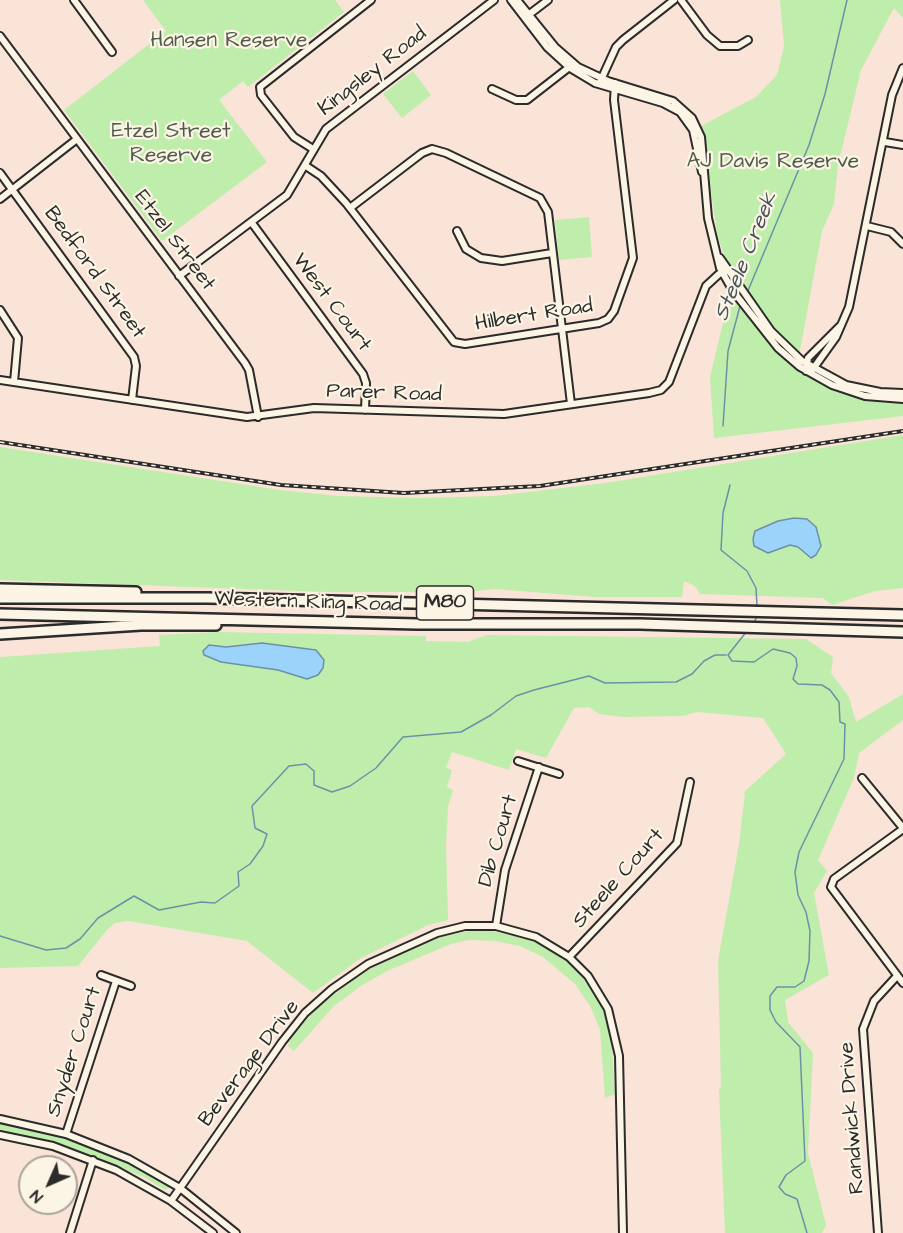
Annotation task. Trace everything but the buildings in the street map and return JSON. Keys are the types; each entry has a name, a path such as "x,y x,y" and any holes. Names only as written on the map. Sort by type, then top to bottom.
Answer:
{"highway":[{"path":"0,589 158,593 208,598"},
{"name":"Western Ring Road","path":"0,598 208,598 681,611 903,614"},
{"name":"Western Ring Road","path":"0,615 417,624 584,623 903,632"},
{"path":"0,634 141,625 417,624"},
{"path":"811,630 903,638"}],"street":[{"path":"75,0 112,52"},
{"path":"313,149 294,136 261,95 260,87 370,0"},
{"name":"Kingsley Road","path":"179,276 287,195 326,129 495,0"},
{"path":"511,0 572,65 601,81 667,99 685,109 701,137 703,175 710,226 725,273 778,348 810,370 850,392 903,399"},
{"path":"517,0 527,17"},
{"path":"527,17 548,0"},
{"path":"601,81 623,40 674,0"},
{"path":"681,0 707,35 720,46 738,46 748,40"},
{"name":"Etzel Street","path":"0,36 249,370 258,417"},
{"path":"492,89 516,100 526,100 572,65"},
{"path":"810,370 836,337 851,301 885,142 892,94 903,68"},
{"name":"Hilbert Road","path":"306,166 321,176 350,208 451,340 465,344 599,323 610,317 633,260 614,86"},
{"path":"0,199 77,139"},
{"path":"885,142 903,145"},
{"path":"350,208 424,152 438,150 540,198 547,208 571,404"},
{"name":"Bedford Street","path":"0,173 134,357 136,366 132,400"},
{"name":"West Court","path":"252,223 363,374 366,383 365,410"},
{"path":"867,226 891,232 903,244"},
{"path":"457,231 466,249 481,258 502,261 552,253"},
{"name":"Parer Road","path":"0,380 242,417 258,417 309,408 504,414 649,393 665,386 708,282 725,273"},
{"path":"748,305 810,370 862,389 903,393"},
{"path":"0,310 18,338 14,382"},
{"path":"805,364 841,325"},
{"path":"518,761 559,774"},
{"name":"Dib Court","path":"496,926 505,870 539,767"},
{"path":"862,778 903,828 831,884 831,889 903,983"},
{"name":"Steele Court","path":"569,957 677,843 690,782"},
{"name":"Beverage Drive","path":"171,1201 288,1035 305,1013 332,989 368,964 436,933 465,926 496,926 536,937 569,957 588,976 602,997 617,1039 623,1233"},
{"name":"Snyder Court","path":"101,975 131,986"},
{"name":"Randwick Drive","path":"878,1233 863,1029 874,1001 897,976"},
{"name":"Snyder Court","path":"66,1134 116,981"},
{"path":"0,1119 66,1134 129,1159 180,1188 236,1233"},
{"path":"0,1135 53,1146 136,1179 171,1201 213,1233"},
{"path":"70,1233 93,1160"}],"green space":[{"name":"Etzel Street Reserve","path":"143,0 335,0 344,12 248,87 243,81 219,100 267,162 162,241 64,110 166,31"},
{"name":"AJ Davis Reserve","path":"780,0 903,0 903,18 894,8 861,70 838,165 834,204 822,231 797,367 835,392 881,402 903,400 903,416 714,438 710,377 730,294 734,293 740,285 727,262 718,238 701,126 756,97 777,75 784,46"},
{"path":"413,71 431,95 402,118 383,94"},
{"path":"589,217 592,257 559,260 555,220"},
{"path":"903,435 903,588 875,591 832,605 823,598 700,594 695,586 684,581 682,597 595,597 494,589 469,592 328,592 0,580 0,447 280,490 339,496 420,498 494,496 605,483"},
{"path":"219,632 426,636 426,641 468,642 486,635 806,639 833,657 831,673 849,697 856,722 903,694 903,720 859,753 854,778 818,860 827,871 814,893 829,975 785,1000 788,1022 813,1053 808,1153 826,1225 822,1233 725,1233 719,1090 721,1087 718,961 739,844 745,793 743,793 786,754 763,718 697,712 683,716 623,717 599,714 589,707 574,708 546,758 516,749 509,770 452,752 446,768 452,770 447,787 453,790 448,807 446,846 448,920 428,925 361,958 313,993 247,941 128,921 115,923 107,930 78,966 0,968 0,657 160,646 159,635"},
{"path":"476,930 505,932 530,939 562,957 581,975 603,1008 611,1033 615,1094 605,1098 600,1029 590,1006 575,984 543,957 520,946 495,941 469,940 451,944 387,971 361,986 334,1006 294,1051 288,1046 292,1036 316,1009 360,974 437,937"},
{"path":"0,1123 29,1127 76,1140 133,1163 167,1183 169,1188 165,1190 144,1177 78,1151 0,1132"}],"water":[{"path":"794,518 807,519 816,527 821,546 816,555 811,558 798,547 790,545 768,553 754,546 755,531 778,521"},
{"path":"262,643 316,650 324,660 323,668 318,675 307,679 278,670 221,662 204,655 203,651 209,645 226,647"}],"waterway":[{"name":"Steele Creek","path":"747,293 809,145 825,94 847,0"},
{"name":"Steele Creek","path":"723,426 728,351 740,306"},
{"name":"Steele Creek","path":"730,485 723,513 721,550 747,571 756,588 757,606"},
{"name":"Steele Creek","path":"754,623 758,614"},
{"name":"Steele Creek","path":"747,631 728,655 732,661 754,662 773,649 790,653 796,658 797,666 793,679 798,684 822,685 830,690 839,702 840,722 845,724 844,759 799,852 795,872 798,895 806,912 810,931 809,961 804,981 795,987 777,987 770,996 770,1010 776,1022 800,1047 805,1161 786,1175 779,1187 785,1194 797,1199 807,1233"},
{"name":"Steele Creek","path":"0,936 46,950 66,948 80,939 98,918 134,896 159,910 201,902 215,903 239,886 238,872 250,864 263,846 267,834 255,828 252,806 289,766 306,764 314,771 314,785 332,792 350,786 376,768 403,737 461,732 491,715 516,696 589,676 605,683 676,682 692,674 704,661 715,655 726,655"}],"railway":[{"path":"0,442 281,485 404,493 540,486 903,431"}],"park label":[{"name":"Hansen Reserve","path":"229,42"}]}
